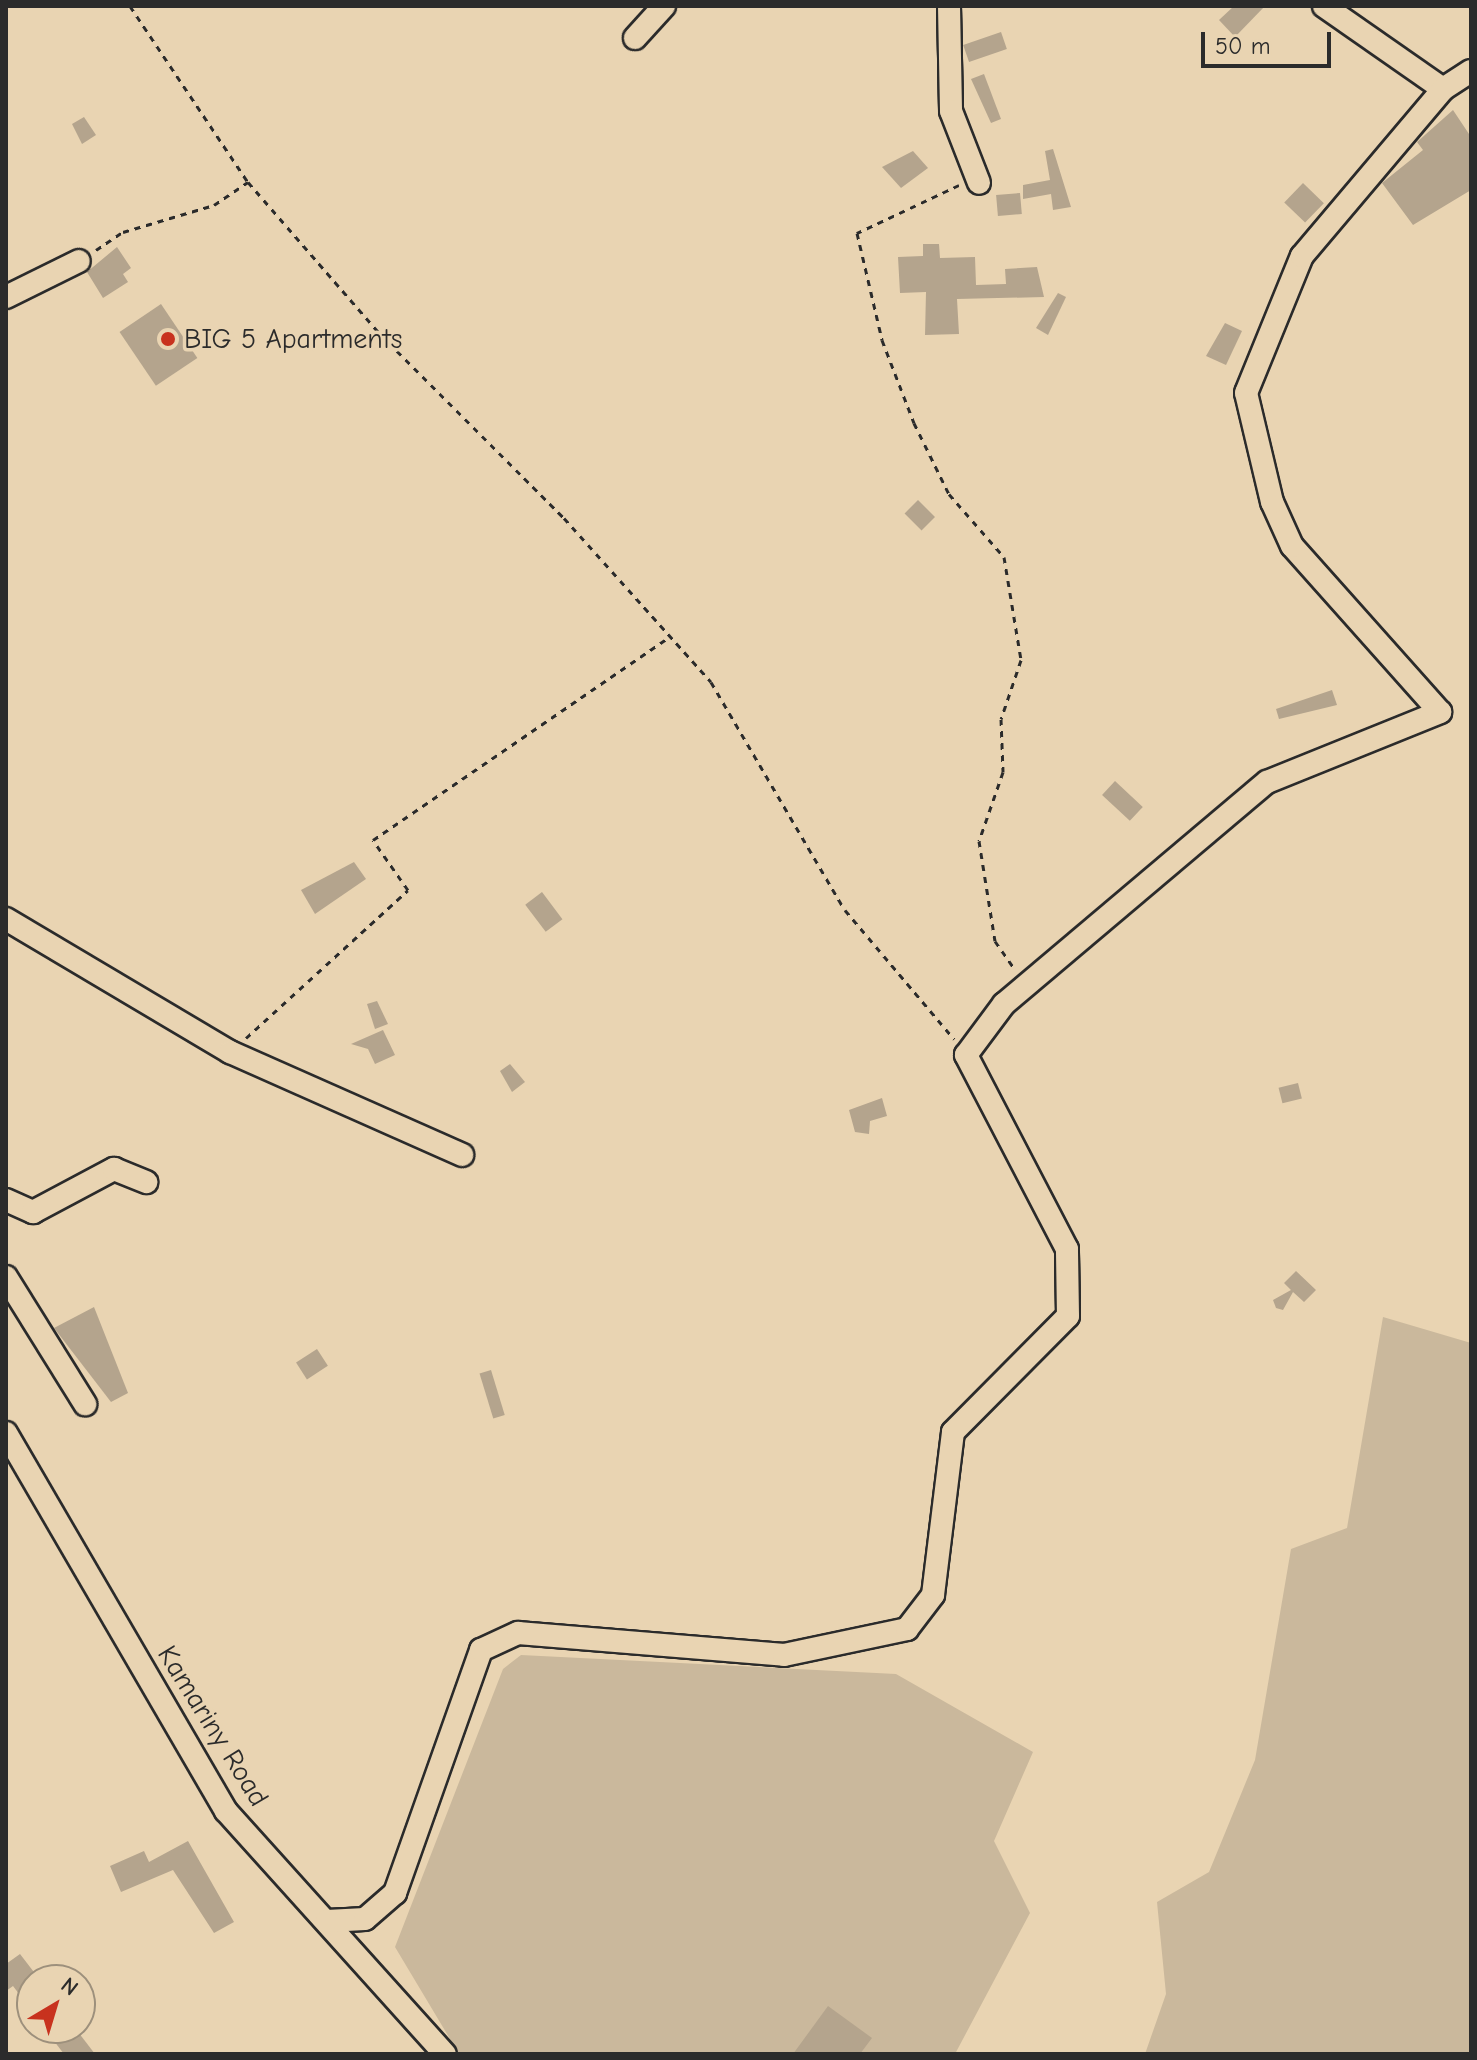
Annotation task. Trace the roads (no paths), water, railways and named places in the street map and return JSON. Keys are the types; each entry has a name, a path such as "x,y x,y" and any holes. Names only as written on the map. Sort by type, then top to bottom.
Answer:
{"street":[{"path":"635,38 664,6"},
{"path":"949,6 951,111 978,180"},
{"path":"1324,6 1443,89"},
{"path":"327,1921 365,1919 395,1893 481,1650 518,1633 784,1655 907,1629 933,1595 953,1432 1068,1316 1067,1249 966,1055 1026,986 1267,782 1440,712 1292,546 1268,489 1246,393 1302,256 1443,89 1471,71"},
{"path":"6,297 79,261"},
{"path":"6,919 230,1052 462,1155"},
{"path":"6,1200 33,1212 114,1169 146,1182"},
{"path":"6,1277 85,1404"},
{"name":"Kamariny Road","path":"6,1433 226,1811 439,2045 456,2054"}],"place":[{"name":"BIG 5 Apartments","path":"168,339"}]}
